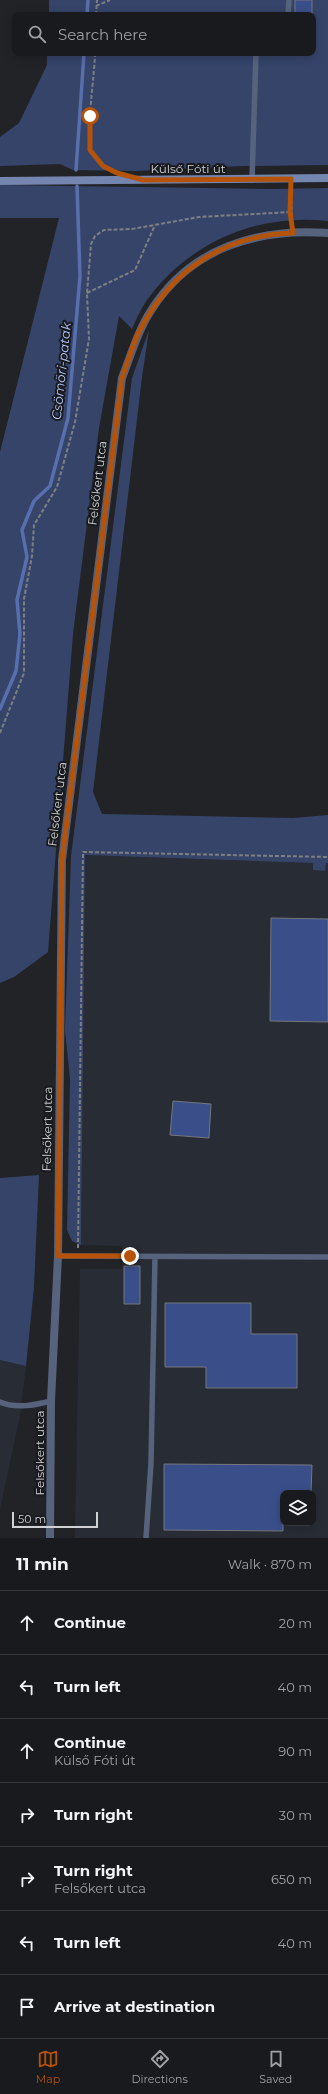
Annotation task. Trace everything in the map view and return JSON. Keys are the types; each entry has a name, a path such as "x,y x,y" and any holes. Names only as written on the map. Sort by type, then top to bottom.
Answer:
{"main road":[{"name":"Külső Fóti út","path":"0,181 252,180 328,178"}],"street":[{"name":"Felsőkert utca","path":"50,1538 51,1401 58,1256 62,860 122,378 139,332 153,308 172,285 193,265 217,250 241,240 277,233 328,233"}],"lane":[{"path":"288,12 289,0"},
{"path":"252,180 256,56"},
{"path":"58,1256 328,1257"},
{"path":"146,1538 151,1463 155,1256"},
{"path":"0,1402 28,1406 51,1401"}],"path":[{"path":"96,12 97,0"},
{"path":"96,6 110,0"},
{"path":"95,56 90,116 90,150 103,166 117,173"},
{"path":"291,179 290,212 293,233"},
{"path":"0,733 24,672 24,599 32,556 34,525 57,487 75,422 89,340 87,293 91,244 95,236 104,230 155,225 199,217 290,212"},
{"path":"87,293 135,270 155,225"},
{"path":"78,1255 83,852 328,857"}],"shaded area":[{"path":"49,0 328,0 328,165 244,166 135,171 73,170 60,164 0,166 0,137 19,123 47,65 47,56 316,56 316,12 49,12"},
{"path":"0,185 271,189 328,188 328,221 302,220 277,222 252,227 229,235 207,246 186,260 167,277 147,300 132,329 119,316 99,428 73,634 48,952 14,977 0,983 0,452 59,218 0,218"},
{"path":"149,330 142,377 93,792 102,814 293,818 328,815 328,863 326,863 325,871 313,870 313,863 85,855 81,1245 72,1241 67,1230 70,1079 65,1030 71,856 132,378"},
{"path":"85,855 313,863 313,870 325,871 326,863 328,863 328,1538 75,1538 80,1269 122,1269 122,1246 81,1245"},
{"path":"39,1175 34,1287 26,1366 0,1360 0,1178"},
{"path":"0,1360 26,1366 20,1416 0,1509"}],"building":[{"path":"295,0 312,0 312,12 295,12"},
{"path":"271,918 328,919 328,1022 270,1021"},
{"path":"173,1101 211,1104 209,1138 170,1135"},
{"path":"124,1266 140,1266 140,1304 124,1304"},
{"path":"165,1303 251,1303 251,1334 297,1334 297,1388 206,1388 206,1367 165,1367"},
{"path":"164,1464 312,1465 311,1490 280,1490 280,1526 283,1526 283,1531 164,1530"}],"waterway":[{"name":"Csömöri-patak","path":"87,12 88,0"},
{"name":"Csömöri-patak","path":"76,170 84,56"},
{"name":"Csömöri-patak","path":"0,709 16,671 20,634 17,600 27,557 22,530 34,501 50,486 68,418 80,276 77,186"}],"route":[{"path":"90,116 90,150 103,166 117,173 143,180 291,179 290,212 293,233 277,233 241,240 217,250 193,265 172,285 153,308 139,332 122,378 62,860 58,1256 130,1256"}]}
